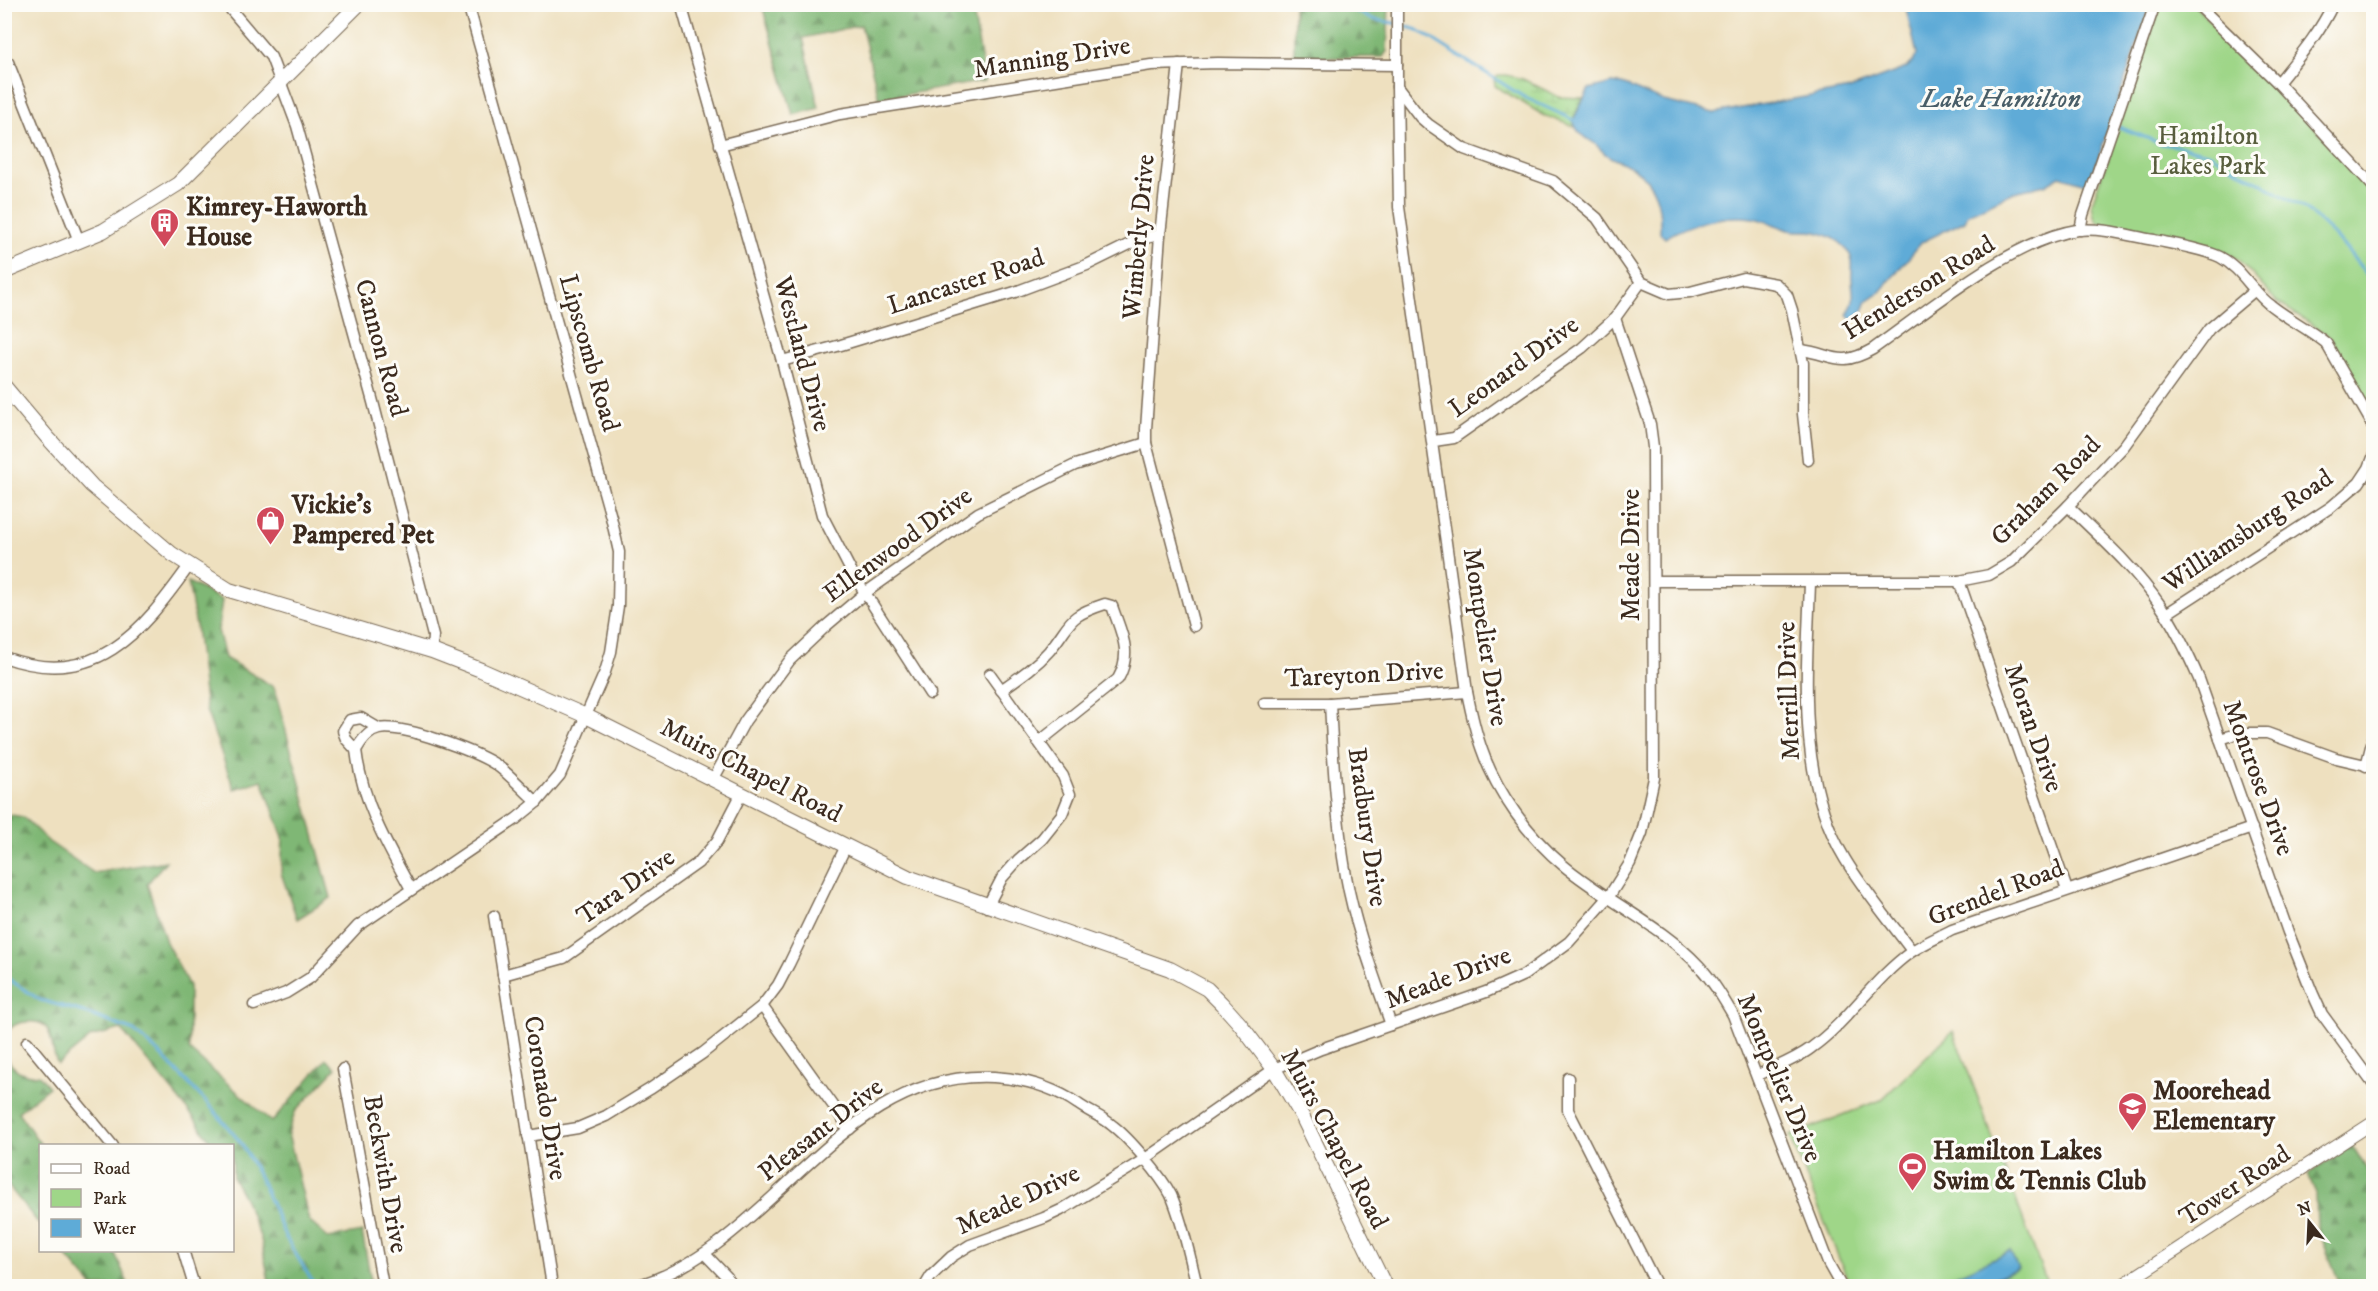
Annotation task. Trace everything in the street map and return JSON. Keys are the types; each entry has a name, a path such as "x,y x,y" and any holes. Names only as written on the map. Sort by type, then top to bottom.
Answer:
{"main road":[{"path":"4,272 103,231 178,184 359,4"},
{"name":"Muirs Chapel Road","path":"4,386 71,465 92,486 189,566 229,590 432,651 481,670 586,716 714,778 908,877 987,907 1170,969 1207,989 1240,1024 1274,1069 1302,1116 1385,1287"}],"street":[{"name":"Cannon Road","path":"226,4 271,57 279,84 297,126 373,402 433,636 432,651"},
{"name":"Lipscomb Road","path":"254,1005 286,993 310,978 358,926 486,840 537,802 560,776 605,672 611,652 618,606 619,552 468,4"},
{"name":"Westland Drive","path":"681,4 782,361 822,515 865,593 930,694"},
{"path":"1397,4 1397,87 1420,117 1464,149 1553,181 1597,218 1641,282 1669,294 1690,292 1743,278 1776,284 1787,295 1802,351 1803,414 1808,460"},
{"path":"2080,230 2083,215 2155,4"},
{"path":"2198,4 2278,83 2373,187"},
{"path":"2278,83 2306,49 2326,20 2333,4"},
{"path":"4,60 8,62 80,241"},
{"name":"Wimberly Drive","path":"1146,443 1160,235 1179,64"},
{"name":"Manning Drive","path":"720,145 840,114 1151,65 1397,65"},
{"name":"Montpelier Drive","path":"1397,87 1399,207 1434,441 1467,692 1482,752 1506,798 1522,822 1562,865 1675,944 1699,966 1718,989 1733,1015 1758,1075 1828,1263 1841,1287"},
{"name":"Henderson Road","path":"1802,351 1837,360 1857,358 1974,278 2027,247 2056,235 2080,230 2125,234 2218,256 2234,266 2271,306 2316,334 2326,343 2373,427"},
{"name":"Lancaster Road","path":"782,361 1015,292 1088,265 1140,239 1160,235"},
{"path":"1616,318 1641,282"},
{"name":"Graham Road","path":"1654,581 1810,583 1959,581 1989,575 2011,562 2124,446 2208,329 2255,290"},
{"name":"Leonard Drive","path":"1434,441 1454,438 1473,426 1582,348 1616,318"},
{"name":"Meade Drive","path":"925,1287 931,1276 951,1257 970,1245 1044,1218 1145,1159 1274,1069 1321,1049 1486,992 1524,975 1569,942 1608,898 1630,863 1638,843 1654,778 1653,447 1650,424 1616,318"},
{"path":"1146,443 1194,626"},
{"name":"Ellenwood Drive","path":"714,778 745,721 790,660 865,593 978,513 1075,465 1146,443"},
{"name":"Williamsburg Road","path":"2166,614 2331,507 2359,483 2369,468 2373,455"},
{"name":"Montrose Drive","path":"2068,506 2143,582 2166,614 2184,645 2199,679 2288,932 2312,992 2322,1014 2373,1085"},
{"path":"4,657 30,665 61,666 82,663 111,652 135,633 189,566"},
{"name":"Moran Drive","path":"1959,581 2067,890"},
{"name":"Merrill Drive","path":"1810,583 1809,724 1819,796 1830,829 1844,859 1912,951"},
{"path":"1001,690 1028,671 1050,650 1072,617 1105,604 1112,606 1126,652 1125,666 1118,679 1039,742"},
{"path":"987,907 1002,878 1042,839 1062,814 1070,794 1063,776 990,674"},
{"name":"Tareyton Drive","path":"1264,703 1330,703 1467,692"},
{"name":"Bradbury Drive","path":"1330,703 1334,785 1346,877 1360,932 1391,1025"},
{"path":"411,889 383,839 364,792 356,750 346,739 343,731 350,720 361,718 378,728 396,729 454,745 495,765 537,802"},
{"path":"356,750 363,738 378,728"},
{"path":"2220,739 2240,733 2267,733 2336,758 2370,766 2373,735"},
{"name":"Tara Drive","path":"503,975 564,958 698,863 717,841 742,793"},
{"name":"Grendel Road","path":"1758,1075 1789,1062 1812,1047 1835,1028 1888,971 1912,951 1952,930 2252,828"},
{"path":"528,1136 578,1128 606,1116 703,1053 762,1006 778,985 846,846"},
{"name":"Coronado Drive","path":"494,915 552,1287"},
{"path":"762,1006 850,1129"},
{"path":"27,1042 111,1144"},
{"name":"Beckwith Drive","path":"344,1069 383,1287"},
{"name":"Pleasant Drive","path":"635,1287 677,1271 705,1254 850,1129 895,1098 946,1080 979,1076 1034,1083 1062,1093 1113,1126 1145,1159 1171,1195 1197,1287"},
{"path":"1568,1078 1568,1110 1657,1287"},
{"name":"Tower Road","path":"2121,1287 2373,1122"},
{"path":"183,1252 194,1287"},
{"path":"705,1254 727,1277 731,1287"}],"green space":[{"path":"762,5 972,5 985,81 879,99 861,25 803,38 819,108 793,115"},
{"path":"1294,5 1389,5 1387,51 1383,57 1294,58"},
{"name":"Hamilton Lakes Park","path":"2161,5 2194,5 2322,135 2373,193 2373,413 2332,340 2277,302 2238,259 2224,251 2152,232 2097,222 2092,203"},
{"path":"1498,75 1523,79 1559,97 1583,98 1573,119 1575,127 1543,115 1495,86 1494,79"},
{"path":"188,582 222,600 218,630 225,658 274,687 331,898 297,919 281,873 283,837 262,780 234,789 206,710"},
{"path":"5,814 23,817 49,842 94,873 166,861 147,884 166,942 189,986 189,1050 272,1122 326,1059 336,1068 295,1112 288,1134 309,1221 328,1238 362,1232 372,1286 270,1286 261,1239 234,1180 234,1144 212,1144 195,1119 121,1029 91,1037 58,1064 48,1030 44,1025 37,1022 17,1024 5,1035"},
{"name":"Hamilton Lakes Swim & Tennis Club","path":"1953,1031 2048,1286 1850,1286 1790,1136 1881,1100"},
{"path":"5,1052 13,1067 22,1073 39,1075 49,1087 18,1112 40,1144 39,1224 5,1182"},
{"path":"2352,1145 2368,1171 2373,1189 2373,1286 2341,1286 2317,1227 2316,1194 2308,1174"},
{"path":"63,1252 114,1252 129,1286 92,1286"}],"water":[{"name":"Lake Hamilton","path":"2147,4 2149,9 2089,185 2060,176 2045,185 2014,192 1968,214 1965,221 1922,242 1880,292 1867,301 1863,311 1852,320 1847,315 1853,298 1852,262 1848,251 1839,242 1822,233 1788,230 1762,220 1742,217 1708,221 1685,228 1665,238 1660,233 1660,214 1656,196 1647,181 1633,168 1606,154 1580,133 1573,120 1589,89 1612,83 1622,84 1664,101 1714,113 1850,89 1906,68 1913,62 1917,54 1905,5"},
{"path":"2010,1251 2018,1268 1977,1286 1945,1286 1942,1281"}],"waterway":[{"path":"1343,4 1371,19 1418,30 1524,97 1574,120"},
{"path":"2119,127 2162,144 2211,154 2307,210 2336,237 2374,283"},
{"path":"4,976 40,1000 80,1011 134,1031 160,1054 211,1107 242,1144 263,1184 285,1236 315,1286"}],"place":[{"name":"Kimrey-Haworth House","path":"165,248"},
{"name":"Vickie's Pampered Pet","path":"271,546"},
{"name":"Moorehead Elementary","path":"2132,1132"},
{"name":"Hamilton Lakes Swim & Tennis Club","path":"1912,1192"}]}
